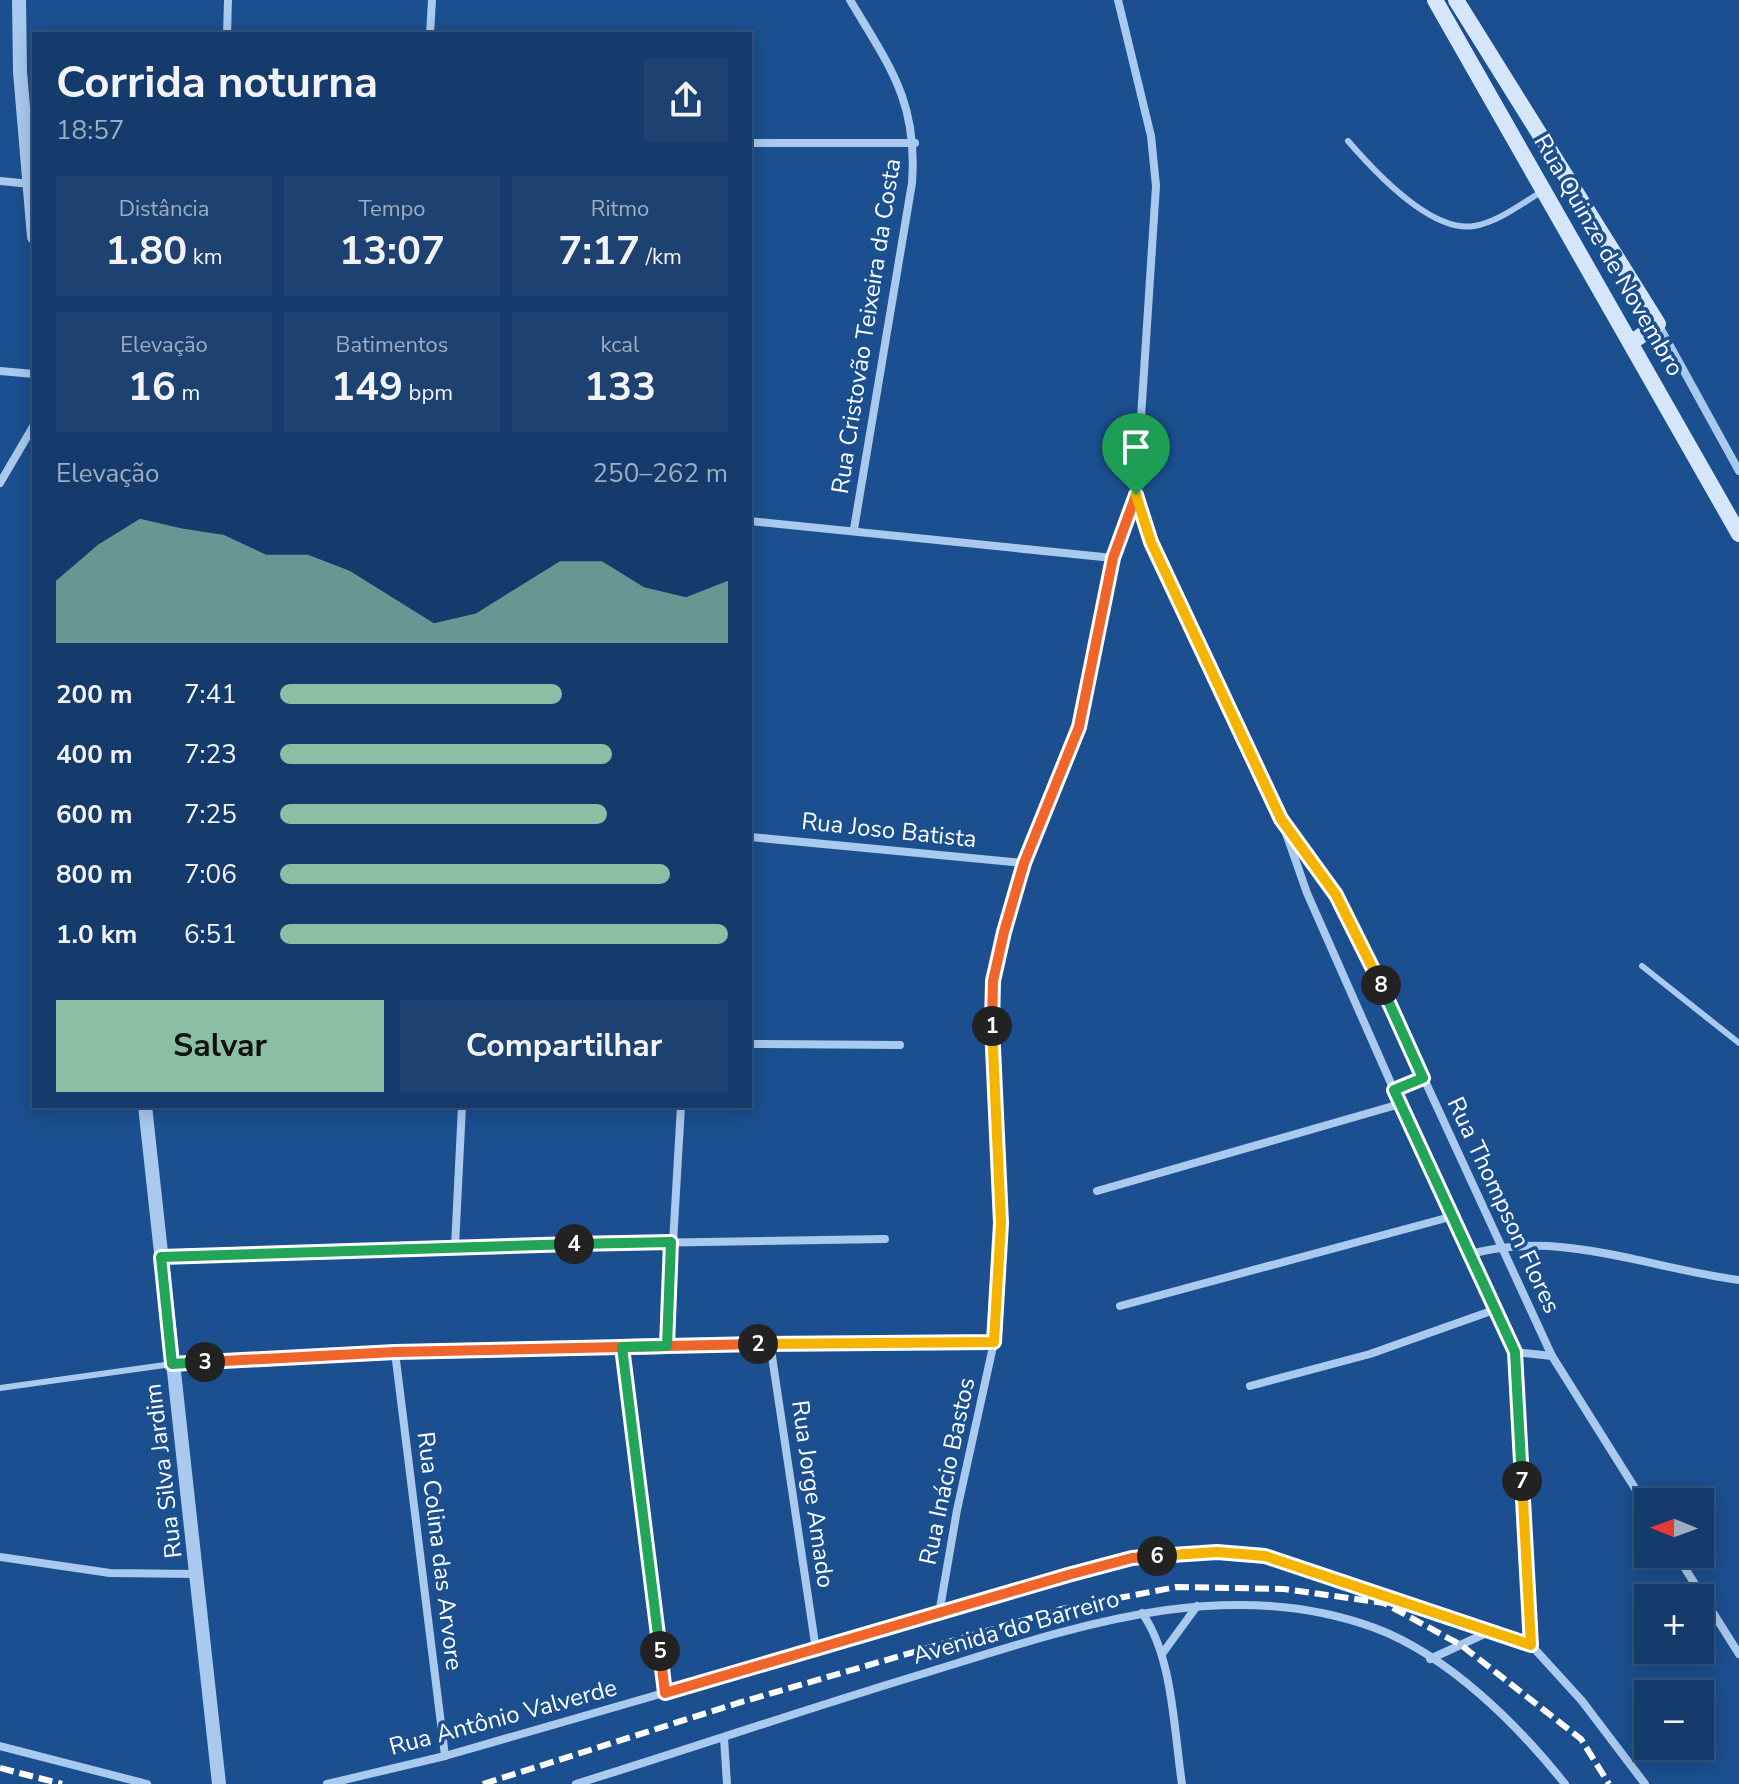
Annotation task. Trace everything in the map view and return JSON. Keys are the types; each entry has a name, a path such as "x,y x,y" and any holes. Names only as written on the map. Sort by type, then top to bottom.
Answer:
{"main road":[{"name":"Rua Quinze de Novembro","path":"1435,0 1739,534"},
{"name":"Rua Quinze de Novembro","path":"1456,0 1658,324"},
{"path":"1578,248 1601,232"},
{"path":"1632,342 1658,324"}],"street":[{"path":"0,181 31,184 19,0"},
{"path":"227,32 228,0"},
{"path":"430,32 432,0"},
{"name":"Rua Cristovão Teixeira da Costa","path":"850,0 902,91 915,143 912,183 854,529"},
{"name":"Rua Thompson Flores","path":"1118,0 1151,136 1156,186 1136,450 1136,495 1151,542 1281,819 1307,893 1467,1255 1515,1352 1531,1645"},
{"path":"752,143 915,143"},
{"path":"1658,324 1739,471"},
{"path":"0,371 32,374"},
{"path":"0,483 32,428"},
{"name":"Rua Inácio Bastos","path":"939,1614 957,1510 994,1342 1001,1223 993,981 1024,863 1079,727 1113,558 1136,495"},
{"path":"752,521 854,529 1113,558"},
{"name":"Rua Thompson Flores","path":"1281,819 1336,895 1552,1356 1635,1488"},
{"name":"Rua Joso Batista","path":"752,837 1024,863"},
{"path":"752,1044 900,1045"},
{"path":"1394,1090 1423,1078"},
{"path":"1097,1191 1400,1104"},
{"name":"Rua Silva Jardim","path":"145,1108 219,1784"},
{"path":"455,1246 462,1108"},
{"path":"667,1346 681,1108"},
{"path":"1120,1306 1450,1217"},
{"path":"161,1257 455,1246 885,1239"},
{"path":"1467,1255 1500,1245 1552,1245 1599,1250 1739,1280"},
{"path":"1250,1386 1370,1354 1494,1310"},
{"path":"172,1364 395,1352 770,1343 994,1342"},
{"name":"Rua Jorge Amado","path":"770,1343 816,1650"},
{"path":"622,1347 665,1693"},
{"name":"Rua Colina das Arvore","path":"395,1352 445,1756"},
{"path":"1515,1352 1552,1356"},
{"name":"Rua Antônio Valverde","path":"327,1784 445,1756 1132,1558 1217,1552 1265,1556 1531,1645 1582,1701 1645,1784"},
{"path":"0,1557 110,1573 196,1574"},
{"path":"1685,1568 1739,1654"},
{"name":"Avenida do Barreiro","path":"576,1784 1041,1636 1142,1613 1253,1603 1296,1608 1375,1628 1430,1659 1469,1686 1565,1784"},
{"path":"1162,1654 1197,1606"},
{"path":"1142,1613 1156,1632 1162,1654 1182,1784"},
{"path":"1430,1659 1493,1630"},
{"path":"724,1738 727,1784"},
{"path":"0,1746 147,1784"}],"lane":[{"path":"1348,141 1385,181 1409,200 1452,223 1478,225 1545,190"},
{"path":"1642,966 1739,1043"},
{"path":"0,1388 172,1364"}],"railway":[{"path":"483,1784 738,1703 1062,1609 1176,1587 1284,1589 1384,1603 1461,1645 1581,1739 1609,1784"},
{"path":"0,1768 62,1784"}],"route":[{"path":"1136,495 1113,558 1079,727 1024,863 993,981 992,1024 1001,1223 994,1342 770,1343 667,1346 395,1352 172,1364 161,1257 671,1242 667,1346 622,1347 665,1693 1132,1558 1217,1552 1265,1556 1531,1645 1515,1352 1467,1255 1394,1090 1423,1078 1336,895 1281,819 1151,542 1136,495"}]}
